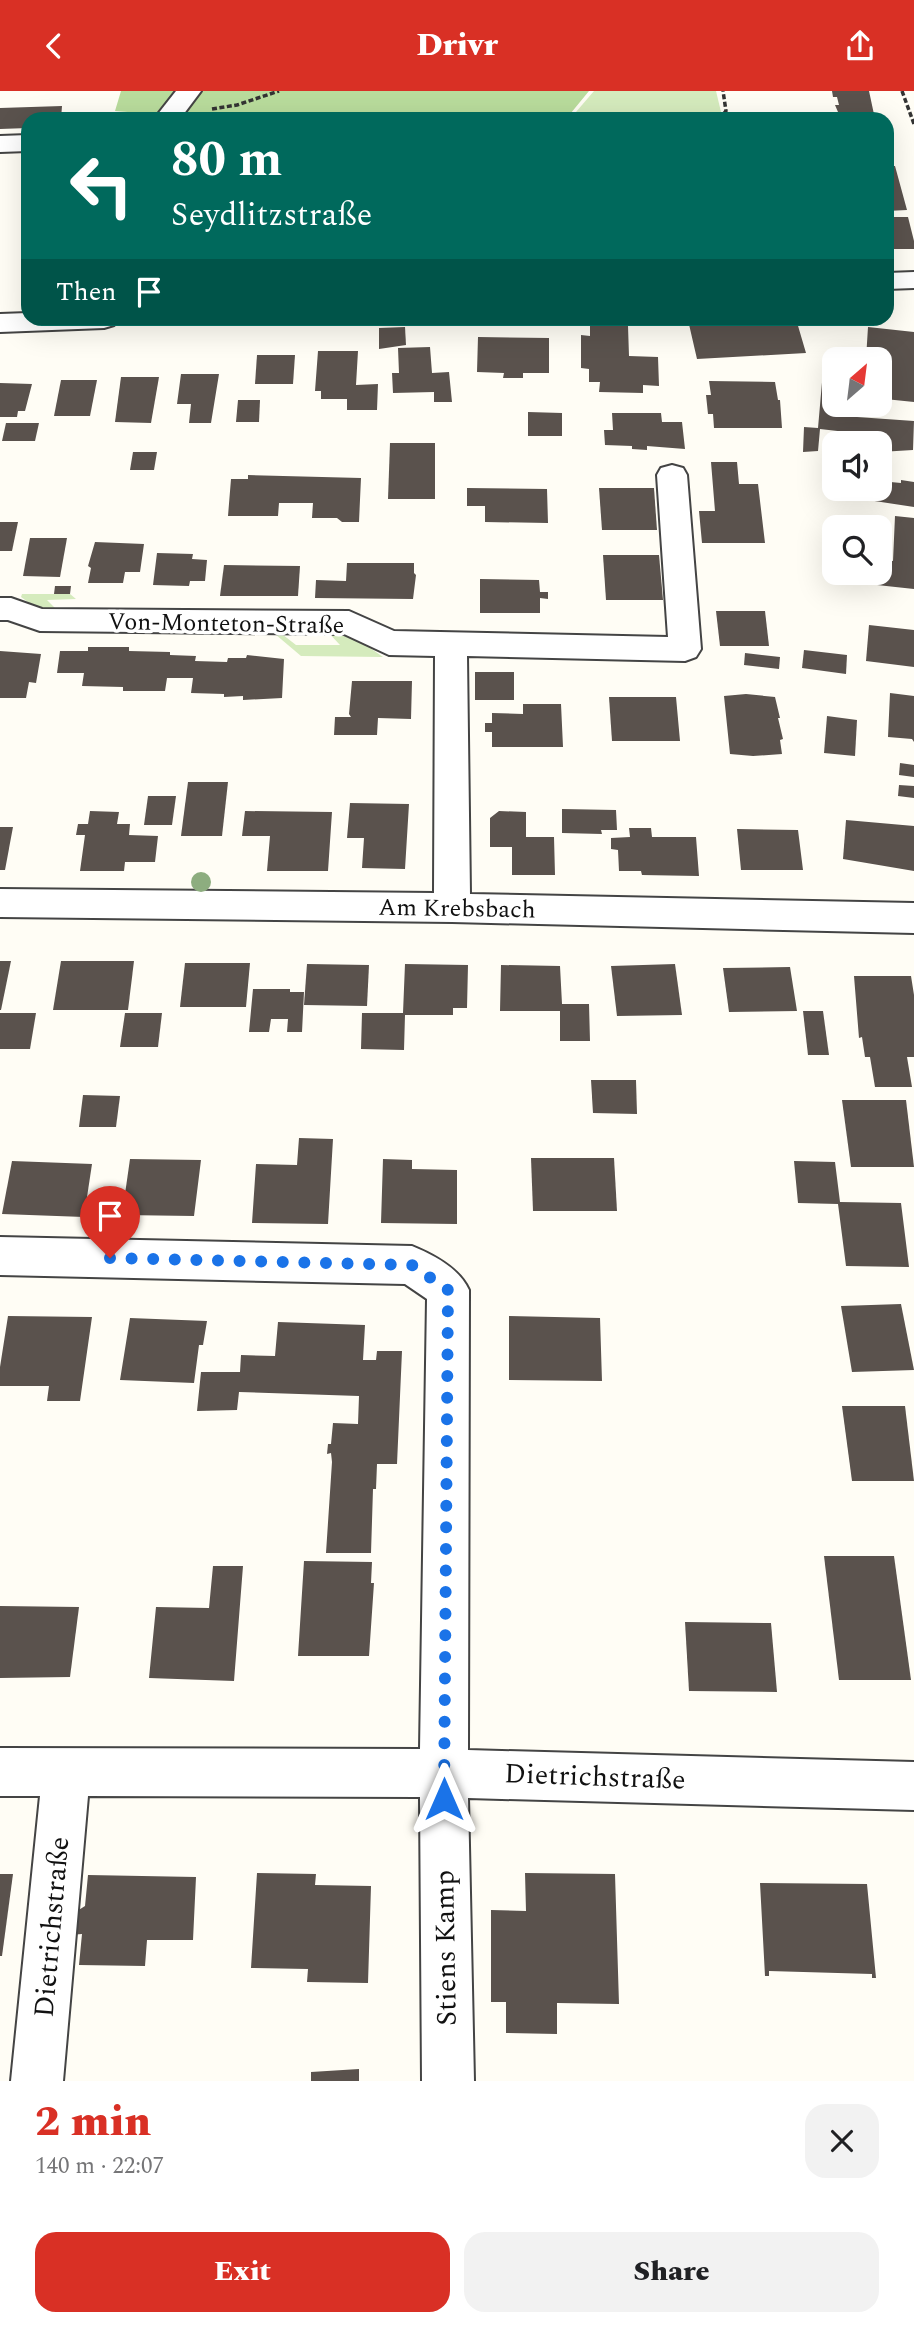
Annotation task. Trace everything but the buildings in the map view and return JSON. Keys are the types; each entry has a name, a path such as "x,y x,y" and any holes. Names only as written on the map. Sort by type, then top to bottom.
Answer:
{"street":[{"path":"173,112 189,91"},
{"path":"0,145 21,144"},
{"path":"894,281 914,280"},
{"path":"0,323 21,322"},
{"name":"Von-Monteton-Straße","path":"0,609 11,609 40,621 349,623 389,643 685,649 672,475"},
{"path":"451,643 452,908"},
{"name":"Am Krebsbach","path":"0,903 452,908 914,918"},
{"name":"Stiens Kamp","path":"0,1256 412,1265 448,1290 444,1773 447,2081"},
{"name":"Dietrichstraße","path":"0,1772 444,1773 914,1786"},
{"name":"Dietrichstraße","path":"37,2081 66,1773"}],"path":[{"path":"198,112 279,91"},
{"path":"723,91 725,112"},
{"path":"902,91 914,124"}],"green space":[{"path":"121,91 589,91 572,112 115,111"},
{"path":"594,91 716,91 721,112 576,112"},
{"path":"22,594 70,594 76,599 47,600 62,615 43,613 21,597"},
{"path":"270,631 278,631 296,645 340,645 327,631 353,636 383,657 301,656 275,634 270,634"}],"route":[{"path":"110,1258 412,1265 448,1290 444,1799"}]}
